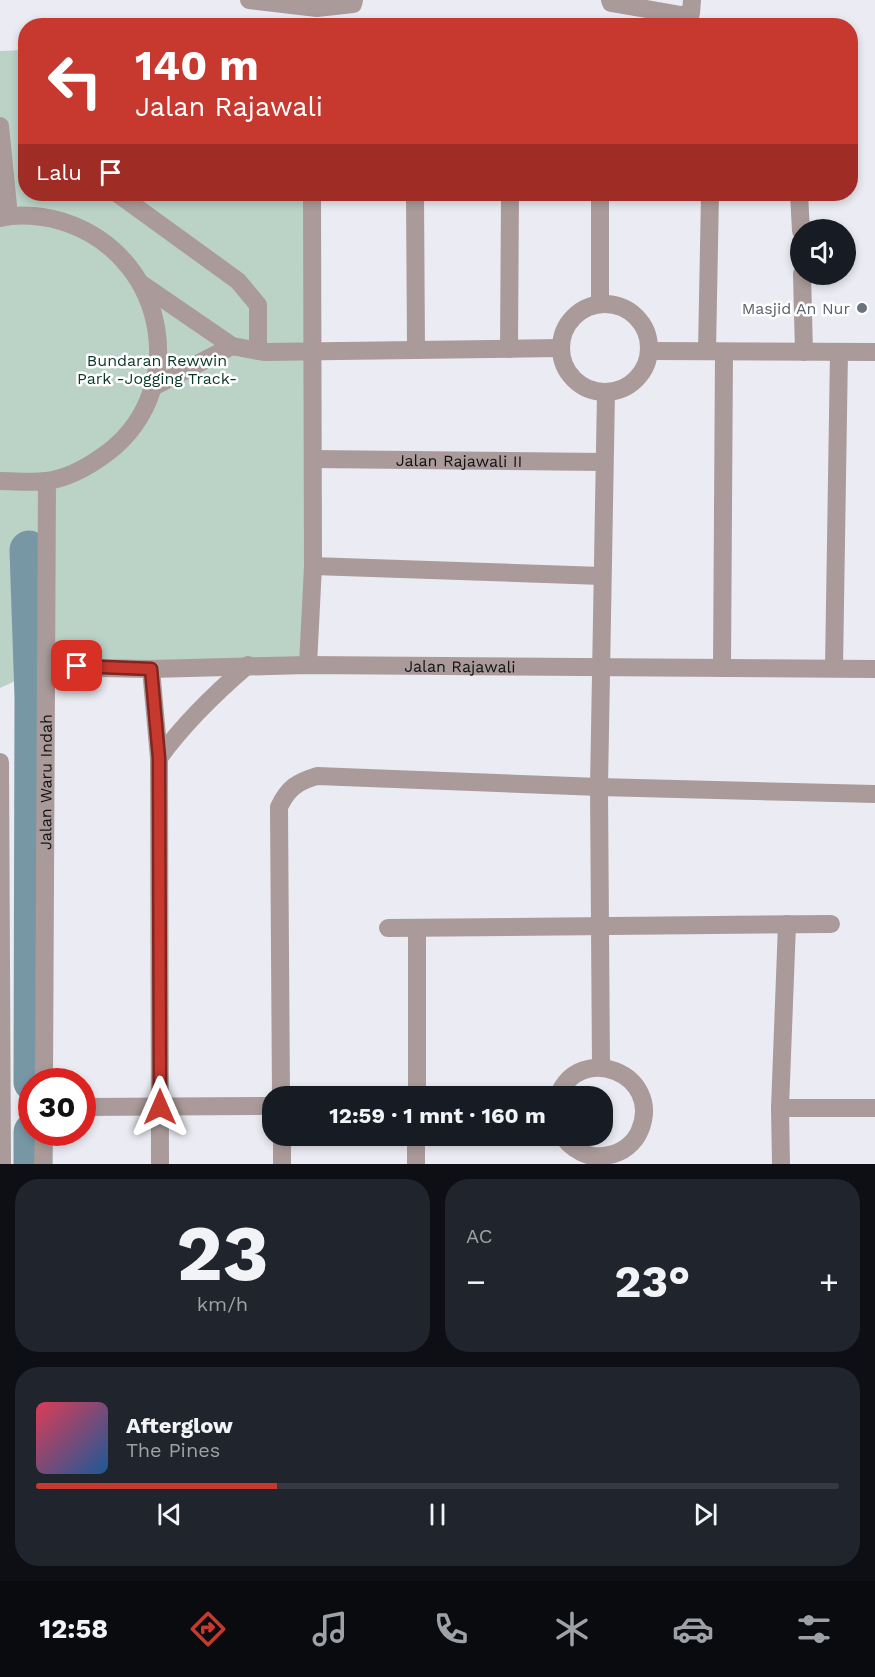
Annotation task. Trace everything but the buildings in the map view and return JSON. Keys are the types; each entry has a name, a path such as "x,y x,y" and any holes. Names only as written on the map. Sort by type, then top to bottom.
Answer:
{"street":[{"path":"249,0 317,8 353,4 354,0"},
{"path":"610,0 611,3 681,15 691,13 692,0"},
{"path":"0,126 4,217 50,218 86,230 117,252 142,285 155,317 159,352 153,387 138,421 114,449 82,470 47,481 0,481"},
{"path":"128,201 238,281 258,306 258,351"},
{"path":"309,665 313,566 312,201"},
{"path":"415,201 416,350"},
{"path":"509,349 510,201"},
{"path":"600,201 600,304"},
{"path":"710,201 716,351 722,668"},
{"path":"799,201 800,219"},
{"path":"142,285 193,322 232,346 258,351 560,348"},
{"path":"802,285 804,352"},
{"path":"600,304 625,309 636,316 648,338 649,351 645,367 636,380 622,389 606,393 589,390 574,380 564,366 560,348 568,324 577,314 600,304"},
{"path":"153,387 232,346"},
{"path":"649,351 875,352"},
{"path":"834,669 839,352"},
{"path":"601,1067 602,924 599,787 606,393"},
{"name":"Jalan Rajawali II","path":"313,459 604,462"},
{"name":"Jalan Waru Indah","path":"44,1068 47,481"},
{"path":"313,566 602,576"},
{"path":"159,758 183,725 248,665"},
{"name":"Jalan Rajawali","path":"46,667 151,669 309,665 875,669"},
{"path":"151,669 159,758 160,1164"},
{"path":"0,762 2,1164"},
{"path":"281,1086 279,807 285,793 296,783 317,776 599,787 875,794"},
{"path":"388,928 602,924 831,924"},
{"path":"781,1164 780,1108 787,924"},
{"path":"417,929 417,1086"},
{"path":"565,1086 572,1077 586,1070 601,1067 616,1071 634,1085 644,1105 644,1120 638,1135 628,1146 614,1154 597,1161 570,1146"},
{"path":"96,1107 262,1106"},
{"path":"780,1108 875,1108"},
{"path":"43,1164 44,1146"},
{"path":"282,1146 282,1164"},
{"path":"416,1146 416,1164"}],"green space":[{"name":"Bundaran Rewwin Park -Jogging Track-","path":"18,50 18,201 309,201 308,665 46,667 0,688 0,51"}],"waterway":[{"path":"29,550 34,697 33,1068"},
{"path":"33,1146 33,1164"}],"place":[{"name":"Masjid An Nur","path":"862,308"}],"route":[{"path":"77,666 151,669 159,758 160,1107"}]}
